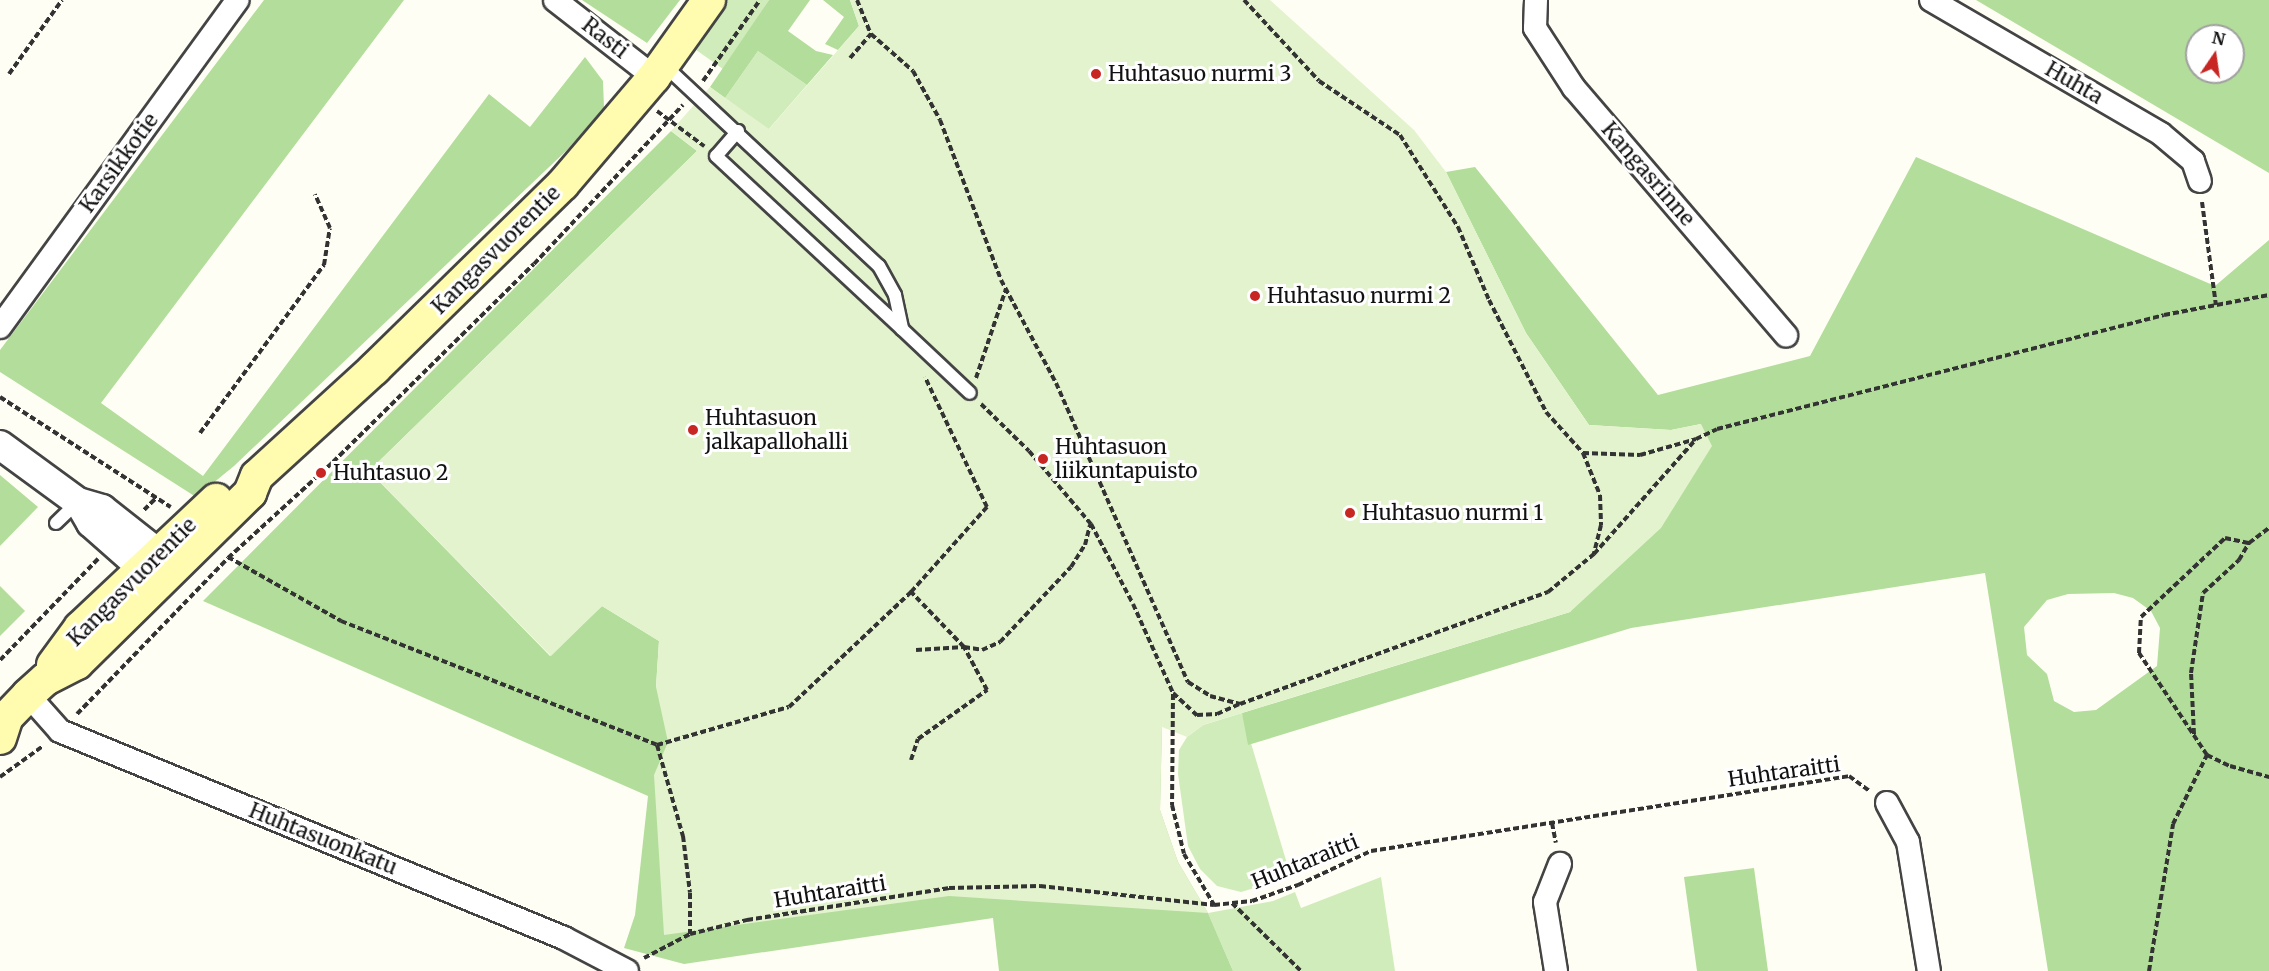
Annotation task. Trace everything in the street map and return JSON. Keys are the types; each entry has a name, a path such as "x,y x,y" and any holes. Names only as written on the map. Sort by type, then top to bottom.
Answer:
{"main road":[{"name":"Kangasvuorentie","path":"16,710 80,628 155,566 209,538 250,493 257,476 501,247 563,184 659,71 709,0"}],"street":[{"name":"Karsikkotie","path":"0,327 238,0"},
{"name":"Rasti","path":"555,0 659,71"},
{"name":"Kangasrinne","path":"1536,0 1535,28 1575,88 1786,335"},
{"name":"Huhta","path":"1931,0 2161,134 2193,161 2200,181"},
{"path":"0,445 78,502 102,508 120,536 155,566"},
{"name":"Huhtasuonkatu","path":"16,710 60,731 564,938 627,971"},
{"path":"1887,803 1908,842 1929,971"},
{"path":"1556,971 1545,902 1560,864"}],"lane":[{"path":"659,71 694,91 879,266 896,295 902,329"},
{"path":"738,131 716,156 970,393"},
{"path":"56,524 78,502"}],"path":[{"path":"9,74 62,0"},
{"path":"0,777 60,731 209,538 333,462 517,281 670,121 760,0"},
{"path":"857,0 871,34 913,71 940,120 1006,289 1056,383 1188,682 1210,696 1240,704"},
{"path":"1244,0 1319,81 1400,135 1458,227 1489,300 1546,412 1583,453 1600,495 1601,525 1593,554"},
{"path":"850,58 871,34"},
{"path":"670,121 716,156"},
{"path":"2200,181 2216,305"},
{"path":"200,433 324,265 330,228 315,194"},
{"path":"1006,289 970,393 1029,452 1090,524 1133,604 1173,693 1197,715 1218,714 1548,592 1593,554 1696,439"},
{"path":"1583,453 1640,455 1696,439 1717,429 2216,305 2269,295"},
{"path":"0,397 156,498 209,538 341,621 657,745 789,707 911,592 987,507 922,371"},
{"path":"0,660 156,498"},
{"path":"916,650 964,647 982,650 1000,642 1071,567 1085,545 1090,524"},
{"path":"2194,735 2191,673 2203,592 2239,560 2249,543 2269,528"},
{"path":"2249,543 2225,538 2141,617 2139,653 2207,755 2230,766 2269,777"},
{"path":"910,760 918,739 987,690 964,647 911,592"},
{"path":"1173,693 1172,805 1184,854 1214,905"},
{"path":"657,745 683,836 690,893 690,934"},
{"path":"2149,971 2173,824 2207,755"},
{"name":"Huhtaraitti","path":"627,971 690,934 747,920 949,888 1040,886 1214,905 1252,900 1298,885 1371,851 1849,776 1887,803"},
{"path":"1232,903 1301,971"}],"green space":[{"path":"264,0 404,0 101,403 203,476 489,94 530,127 585,57 603,81 604,108 567,150 234,466 196,497 0,372 0,350"},
{"path":"582,0 680,0 647,43"},
{"path":"722,0 769,0 723,69 692,47"},
{"path":"769,0 810,0 788,31 816,51 833,55 807,85 758,51 725,98 710,87"},
{"path":"823,0 850,0 859,26 838,50 825,44 844,17"},
{"name":"Huhtasuon liikuntapuisto","path":"850,0 1270,0 1414,130 1446,172 1526,333 1589,425 1671,430 1701,424 1712,446 1661,528 1570,612 1203,725 1187,737 1162,727 1160,810 1178,862 1208,913 949,896 664,935 654,775 668,742 656,687 659,641 602,606 551,656 369,471 697,151 671,131 710,87 769,129 859,26"},
{"path":"1976,0 2269,0 2269,173"},
{"path":"758,51 807,85 768,130 725,98"},
{"path":"671,131 697,151 369,471 550,656 602,606 659,641 656,687 1162,726 1160,810 1178,862 1208,913 1233,971 999,971 993,918 684,964 624,948 635,915 648,796 203,601"},
{"path":"1916,157 2215,286 2269,240 2269,971 2048,971 1985,573 1631,628 1248,745 1242,713 1570,612 1701,424 1671,430 1589,425 1526,333 1446,172 1475,167 1658,395 1810,356","holes":["2114,593 2133,598 2151,611 2160,628 2157,666 2096,710 2074,712 2054,701 2047,674 2027,655 2024,627 2047,600 2068,594"]},
{"path":"0,475 38,507 0,546"},
{"path":"0,586 25,611 0,636"},
{"path":"1242,713 1291,877 1241,892 1217,886 1200,869 1188,846 1178,774 1179,750 1187,737 1203,725"},
{"path":"1754,868 1768,971 1697,971 1684,877"},
{"path":"1381,877 1395,971 1233,971 1208,913 1273,901 1295,892 1301,908"}],"place":[{"name":"Huhtasuo nurmi 3","path":"1096,74"},
{"name":"Huhtasuo nurmi 2","path":"1255,296"},
{"name":"Huhtasuon jalkapallohalli","path":"693,430"},
{"name":"Huhtasuon liikuntapuisto","path":"1043,459"},
{"name":"Huhtasuo 2","path":"321,473"},
{"name":"Huhtasuo nurmi 1","path":"1350,513"}]}
